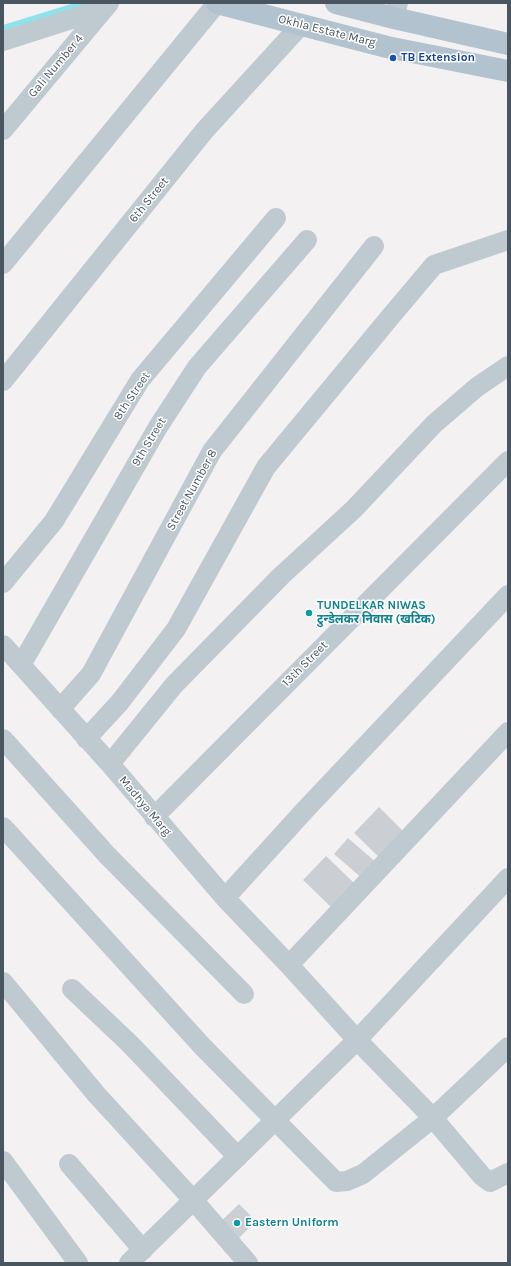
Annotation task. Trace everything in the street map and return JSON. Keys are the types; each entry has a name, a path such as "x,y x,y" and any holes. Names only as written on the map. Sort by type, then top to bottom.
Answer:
{"main road":[{"name":"Okhla Estate Marg","path":"217,3 387,47 508,71"},
{"path":"336,3 396,11 508,44"}],"street":[{"path":"3,264 217,3"},
{"path":"3,41 106,6"},
{"name":"Gali Number 4","path":"3,130 106,6"},
{"name":"6th Street","path":"3,380 205,130 301,25"},
{"name":"8th Street","path":"3,583 54,521 140,380 276,218"},
{"name":"9th Street","path":"21,665 158,427 197,367 307,240"},
{"path":"86,739 120,702 176,629 266,467 395,310 434,265 508,240"},
{"name":"Street Number 8","path":"60,709 91,674 212,451 374,246"},
{"path":"110,764 174,685 281,576 354,509 434,424 477,387 508,366"},
{"name":"13th Street","path":"154,817 508,461"},
{"path":"225,898 305,810 508,595"},
{"name":"Madhya Marg","path":"3,645 110,764 225,898 289,964 357,1040 433,1118 482,1176 490,1182 508,1173"},
{"path":"289,964 508,732"},
{"path":"3,739 107,855 244,994"},
{"path":"3,827 202,1046 276,1119 336,1182 347,1181 363,1174 433,1118 508,1047"},
{"path":"69,1164 136,1256 194,1201 357,1040 508,878"},
{"path":"3,982 96,1094 194,1201 248,1263"},
{"path":"72,989 130,1044 238,1157"},
{"path":"3,1160 78,1263"}],"building":[{"path":"379,807 405,833 381,859 354,833"},
{"path":"348,838 377,863 363,879 334,854"},
{"path":"326,856 355,884 331,907 303,880"},
{"name":"Eastern Uniform","path":"239,1204 256,1221 235,1242 218,1224"}],"waterway":[{"path":"3,28 84,3"}],"place":[{"name":"TB Extension","path":"393,58"},
{"name":"TUNDELKAR NIWAS टुन्डेलकर निवास (खटिक)","path":"309,613"},
{"name":"Eastern Uniform","path":"237,1223"}]}
